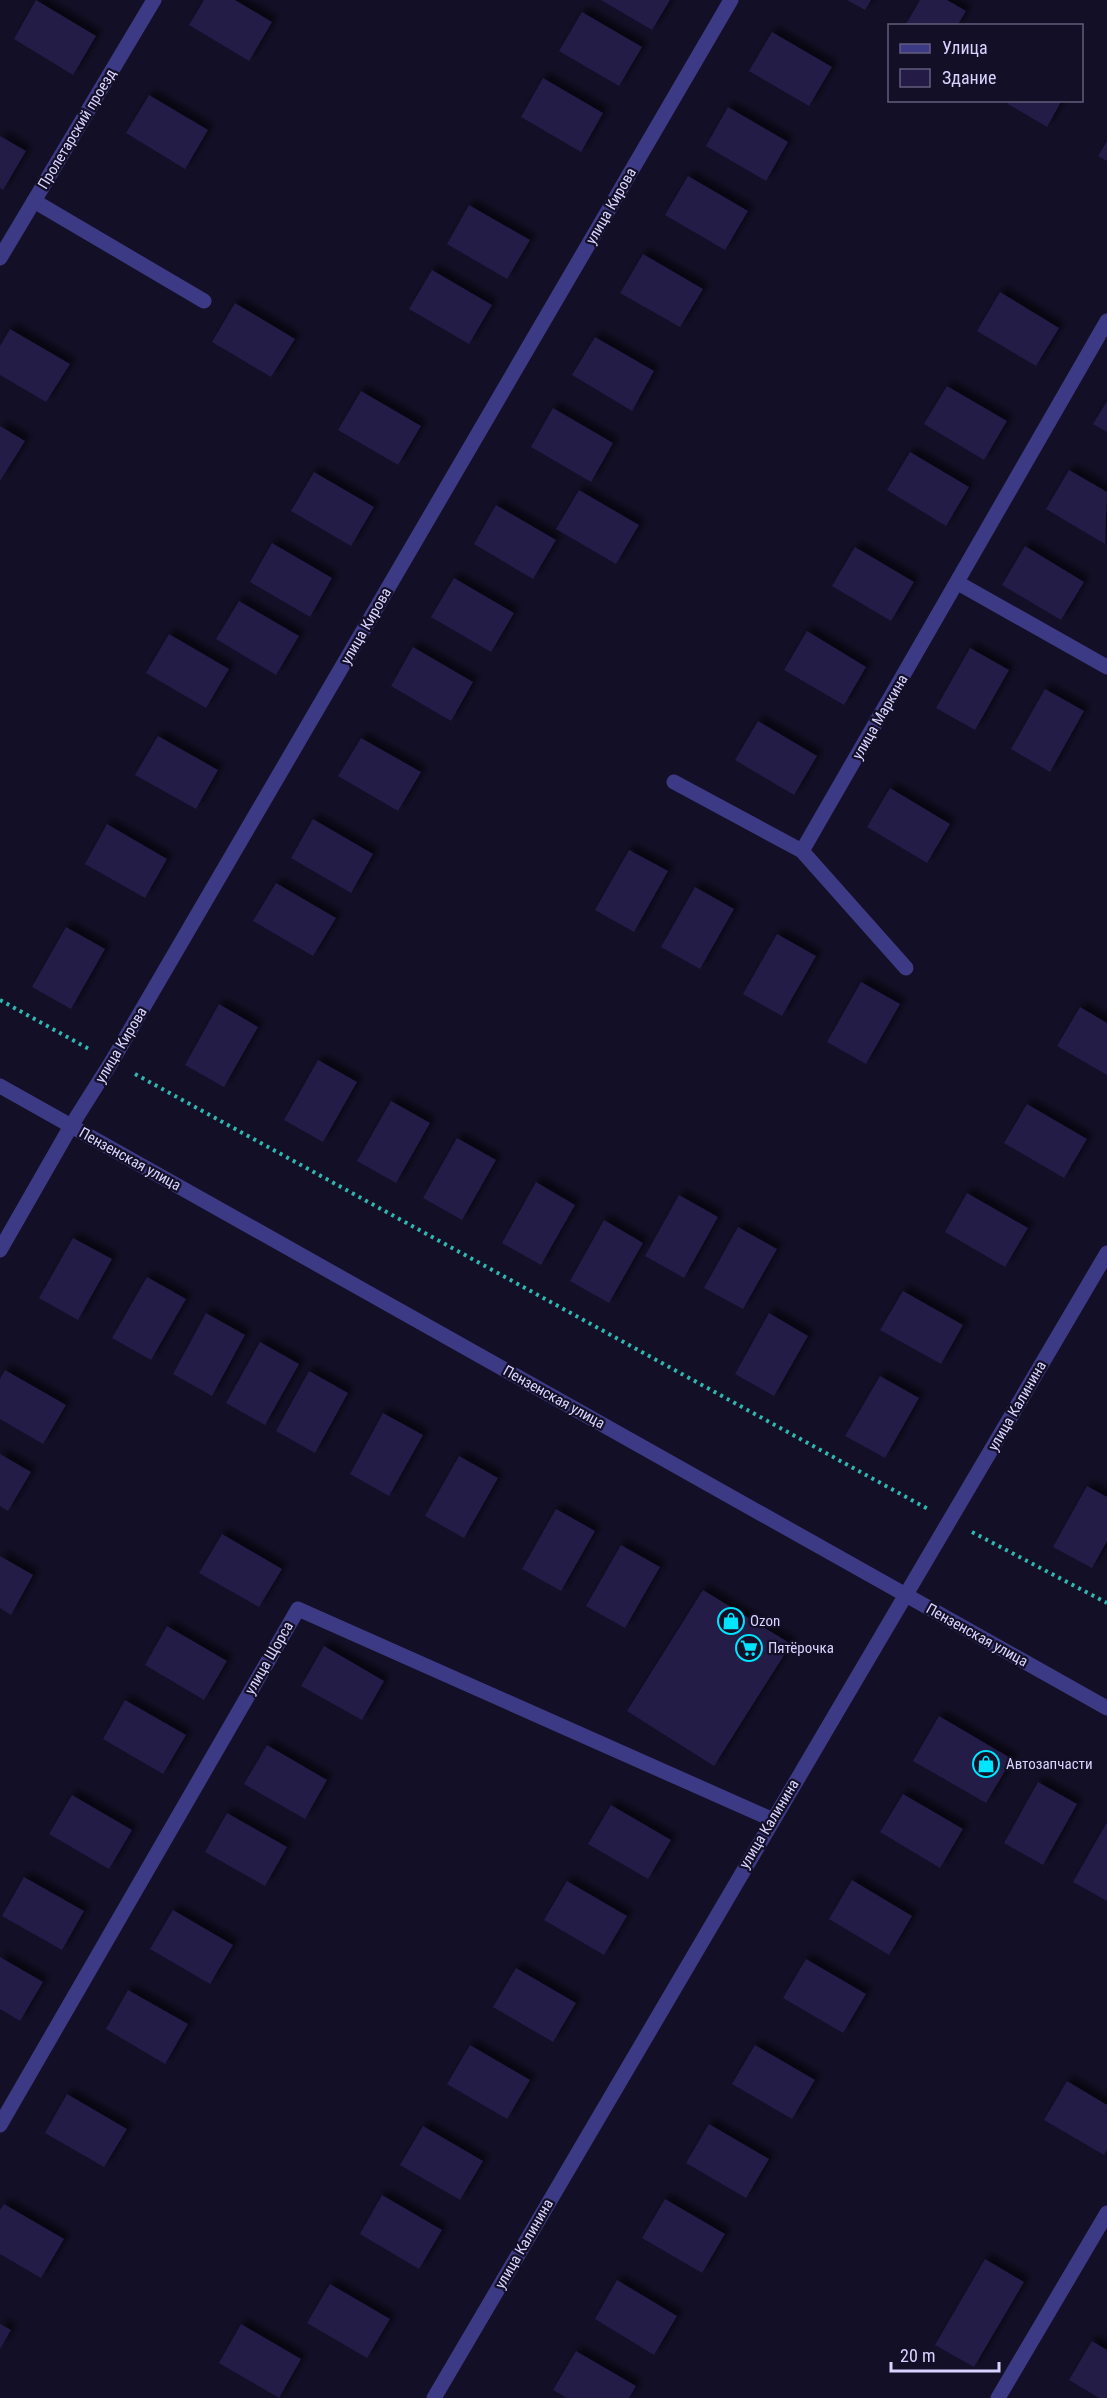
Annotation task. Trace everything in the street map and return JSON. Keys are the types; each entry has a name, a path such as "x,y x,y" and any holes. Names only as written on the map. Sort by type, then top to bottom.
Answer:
{"street":[{"name":"Пролетарский проезд","path":"0,258 154,0"},
{"name":"улица Кирова","path":"0,1250 730,0"},
{"path":"34,201 204,302"},
{"name":"улица Маркина","path":"802,851 1107,321"},
{"path":"958,583 1107,667"},
{"path":"674,782 802,851 906,968"},
{"name":"Пензенская улица","path":"0,1086 1107,1708"},
{"name":"улица Калинина","path":"434,2398 771,1819 950,1521 1107,1253"},
{"name":"улица Щорса","path":"0,2125 298,1609 771,1819"},
{"path":"998,2398 1107,2213"}],"path":[{"path":"0,1000 950,1521 1107,1603"}],"building":[{"path":"36,0 96,36 73,75 14,39"},
{"path":"204,0 235,0 272,22 249,61 189,25"},
{"path":"601,0 670,0 652,30"},
{"path":"847,0 871,0 865,10"},
{"path":"920,0 947,0 966,11 958,24 906,24"},
{"path":"582,12 642,47 619,86 559,51"},
{"path":"772,32 832,67 809,106 749,71"},
{"path":"543,78 603,113 581,152 521,117"},
{"path":"149,95 208,130 185,169 126,133"},
{"path":"1009,102 1061,102 1047,127 1008,104"},
{"path":"728,107 788,142 766,181 706,146"},
{"path":"0,136 26,151 3,190 0,188"},
{"path":"1107,141 1107,161 1098,156"},
{"path":"688,176 748,211 725,250 665,215"},
{"path":"469,205 530,240 507,279 447,244"},
{"path":"643,254 703,289 680,327 620,293"},
{"path":"432,270 492,305 469,344 409,309"},
{"path":"1000,292 1059,328 1036,366 977,331"},
{"path":"235,303 295,339 271,377 212,342"},
{"path":"10,329 70,364 46,402 0,375 0,346"},
{"path":"595,337 654,371 632,411 572,375"},
{"path":"947,386 1007,421 984,460 924,424"},
{"path":"361,391 421,426 398,465 338,430"},
{"path":"1107,401 1107,432 1093,424"},
{"path":"553,408 613,443 591,482 531,447"},
{"path":"0,426 25,441 0,481"},
{"path":"910,452 969,487 946,526 887,490"},
{"path":"1069,470 1107,492 1105,544 1046,509"},
{"path":"314,472 374,507 351,546 291,511"},
{"path":"579,490 639,525 616,564 556,529"},
{"path":"496,505 556,540 533,579 474,544"},
{"path":"272,543 332,578 310,617 250,582"},
{"path":"1025,546 1084,582 1061,620 1002,585"},
{"path":"855,547 914,582 891,621 832,586"},
{"path":"454,578 514,613 491,652 431,617"},
{"path":"239,601 299,636 276,675 216,639"},
{"path":"807,631 866,667 844,705 784,670"},
{"path":"169,634 229,669 206,708 146,673"},
{"path":"413,647 473,682 451,721 391,686"},
{"path":"970,648 1009,670 975,730 936,708"},
{"path":"1045,689 1084,711 1050,772 1011,749"},
{"path":"758,721 817,756 794,795 735,760"},
{"path":"158,736 218,770 196,809 135,775"},
{"path":"361,738 421,772 398,811 338,776"},
{"path":"890,788 950,824 927,863 867,827"},
{"path":"313,819 373,854 351,893 291,858"},
{"path":"107,824 167,859 145,898 85,864"},
{"path":"629,850 668,871 634,932 595,910"},
{"path":"276,883 336,918 313,956 253,921"},
{"path":"695,887 734,909 700,969 661,947"},
{"path":"66,927 105,949 71,1009 32,987"},
{"path":"777,934 816,956 782,1016 743,994"},
{"path":"861,982 900,1004 866,1064 827,1042"},
{"path":"219,1004 258,1027 224,1087 185,1065"},
{"path":"1080,1007 1107,1023 1107,1075 1057,1046"},
{"path":"318,1060 357,1082 323,1142 284,1120"},
{"path":"391,1101 430,1123 396,1183 357,1161"},
{"path":"1027,1104 1087,1139 1064,1178 1004,1143"},
{"path":"457,1138 496,1160 462,1220 423,1198"},
{"path":"536,1182 575,1205 541,1265 502,1243"},
{"path":"967,1193 1028,1228 1005,1267 945,1232"},
{"path":"679,1195 718,1217 684,1278 645,1256"},
{"path":"604,1220 643,1243 609,1303 570,1281"},
{"path":"738,1227 777,1249 743,1309 704,1288"},
{"path":"73,1238 112,1259 78,1320 39,1298"},
{"path":"147,1277 186,1299 151,1360 112,1338"},
{"path":"903,1291 963,1325 941,1364 880,1330"},
{"path":"206,1313 245,1335 212,1396 173,1374"},
{"path":"769,1313 808,1336 774,1396 735,1374"},
{"path":"260,1342 299,1364 265,1425 226,1403"},
{"path":"5,1370 66,1405 43,1444 0,1419 0,1379"},
{"path":"309,1371 348,1393 315,1453 276,1431"},
{"path":"880,1376 919,1398 885,1458 845,1436"},
{"path":"383,1413 423,1435 389,1496 350,1474"},
{"path":"0,1454 31,1472 8,1511 0,1506"},
{"path":"459,1456 498,1478 464,1538 425,1516"},
{"path":"1087,1486 1107,1497 1107,1541 1092,1568 1053,1547"},
{"path":"556,1509 595,1531 561,1591 522,1569"},
{"path":"222,1534 282,1569 259,1607 199,1573"},
{"path":"621,1545 660,1567 625,1628 586,1606"},
{"path":"0,1556 33,1575 11,1615 0,1608"},
{"path":"703,1590 791,1644 714,1766 627,1711"},
{"path":"167,1626 227,1661 204,1700 145,1665"},
{"path":"324,1646 384,1681 362,1720 301,1686"},
{"path":"125,1700 186,1735 163,1774 103,1739"},
{"path":"939,1716 1012,1759 986,1803 913,1761"},
{"path":"267,1745 327,1780 305,1819 244,1784"},
{"path":"1038,1782 1077,1804 1043,1865 1004,1843"},
{"path":"903,1794 963,1829 940,1868 880,1832"},
{"path":"72,1795 132,1830 109,1869 49,1834"},
{"path":"611,1805 671,1840 648,1879 588,1844"},
{"path":"227,1813 287,1847 265,1886 205,1852"},
{"path":"1107,1822 1107,1901 1073,1882"},
{"path":"24,1877 84,1911 62,1950 2,1916"},
{"path":"852,1880 912,1916 889,1955 829,1919"},
{"path":"567,1881 627,1916 604,1955 544,1920"},
{"path":"173,1910 233,1945 210,1984 150,1949"},
{"path":"0,1957 43,1982 20,2021 0,2009"},
{"path":"806,1959 866,1994 843,2033 783,1998"},
{"path":"516,1968 576,2003 553,2042 493,2007"},
{"path":"128,1990 188,2024 165,2064 106,2029"},
{"path":"470,2045 530,2080 507,2119 447,2084"},
{"path":"755,2045 815,2080 792,2119 732,2084"},
{"path":"1067,2081 1107,2105 1107,2150 1104,2155 1044,2120"},
{"path":"67,2094 127,2129 104,2167 45,2133"},
{"path":"709,2124 769,2159 746,2198 686,2163"},
{"path":"423,2126 483,2161 460,2200 400,2165"},
{"path":"382,2195 442,2230 419,2269 360,2234"},
{"path":"665,2199 725,2234 702,2273 642,2238"},
{"path":"4,2204 64,2239 41,2278 0,2254 0,2210"},
{"path":"985,2259 1024,2282 974,2367 935,2345"},
{"path":"617,2280 677,2316 654,2355 595,2319"},
{"path":"330,2284 390,2319 367,2358 307,2323"},
{"path":"0,2324 11,2330 0,2349"},
{"path":"241,2324 301,2359 279,2398 219,2363"},
{"path":"1092,2341 1107,2350 1107,2398 1099,2398 1069,2380"},
{"path":"576,2351 636,2386 629,2398 567,2398 553,2390"}],"place":[{"name":"Ozon","path":"731,1621"},
{"name":"Пятёрочка","path":"749,1648"},
{"name":"Автозапчасти","path":"986,1764"}]}
